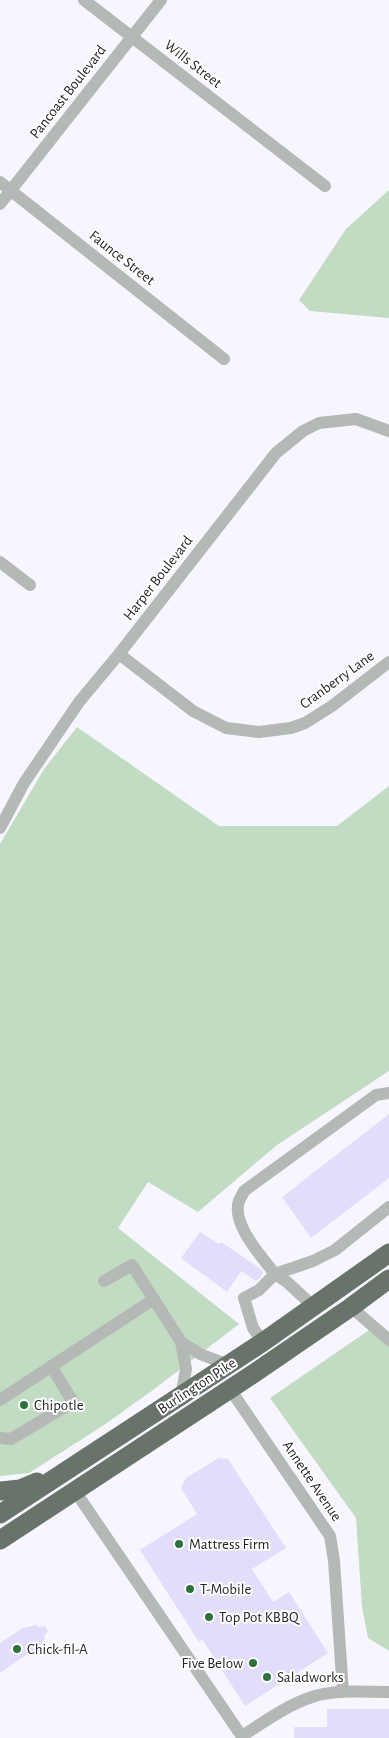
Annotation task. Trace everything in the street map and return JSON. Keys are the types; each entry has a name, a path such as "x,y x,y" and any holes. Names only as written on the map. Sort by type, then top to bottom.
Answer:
{"highway":[{"name":"Burlington Pike","path":"0,1514 229,1365 389,1253"},
{"name":"Burlington Pike","path":"0,1540 230,1389 389,1279"},
{"path":"0,1491 20,1489 64,1473"}],"street":[{"name":"Wills Street","path":"84,0 325,186"},
{"name":"Pancoast Boulevard","path":"0,204 161,0"},
{"name":"Faunce Street","path":"0,182 224,358"},
{"name":"Harper Boulevard","path":"0,828 24,783 79,702 119,654 276,453 303,431 319,423 356,419 389,431"},
{"path":"0,562 30,585"},
{"name":"Cranberry Lane","path":"119,654 193,712 226,728 259,732 291,728 305,723 332,706 389,662"},
{"path":"314,1307 287,1282 275,1274 247,1235 238,1217 238,1202 244,1191 376,1095 389,1093"},
{"path":"263,1342 253,1328 244,1298 259,1290 275,1274 313,1261 335,1250 389,1207"},
{"path":"104,1281 132,1265 181,1342 186,1369 182,1396"},
{"path":"0,1400 154,1299"},
{"path":"351,1307 389,1340"},
{"path":"181,1342 200,1354 229,1365"},
{"path":"0,1438 11,1439 73,1402 51,1366"},
{"name":"Annette Avenue","path":"230,1389 330,1536 334,1561 343,1692"},
{"path":"75,1491 242,1737 288,1707 314,1696 343,1692 389,1692"}],"green space":[{"path":"389,190 389,318 310,311 299,300 346,229"},
{"path":"77,727 219,826 337,826 389,786 389,1071 277,1145 198,1212 148,1182 118,1228 239,1324 104,1425 29,1473 0,1476 0,844 44,769"},
{"path":"372,1328 389,1342 389,1651 368,1638 362,1607 356,1518 270,1398"}],"building":[{"path":"389,1114 389,1178 311,1238 282,1197"},
{"path":"200,1232 219,1244 221,1242 261,1269 263,1272 261,1277 256,1281 241,1271 227,1292 181,1258"},
{"path":"219,1458 228,1459 286,1548 252,1569 273,1602 289,1592 328,1653 245,1706 202,1639 199,1642 140,1550 197,1514 181,1488 186,1478"},
{"name":"Chick-fil-A","path":"37,1625 38,1627 45,1626 48,1631 44,1637 45,1639 39,1646 0,1673 0,1643 23,1628"},
{"path":"327,1709 389,1709 389,1738 294,1738 294,1727 327,1727"}],"place":[{"name":"Chipotle","path":"24,1405"},
{"name":"Mattress Firm","path":"179,1544"},
{"name":"T-Mobile","path":"190,1589"},
{"name":"Top Pot KBBQ","path":"209,1617"},
{"name":"Chick-fil-A","path":"17,1649"},
{"name":"Five Below","path":"253,1663"},
{"name":"Saladworks","path":"267,1677"}]}
